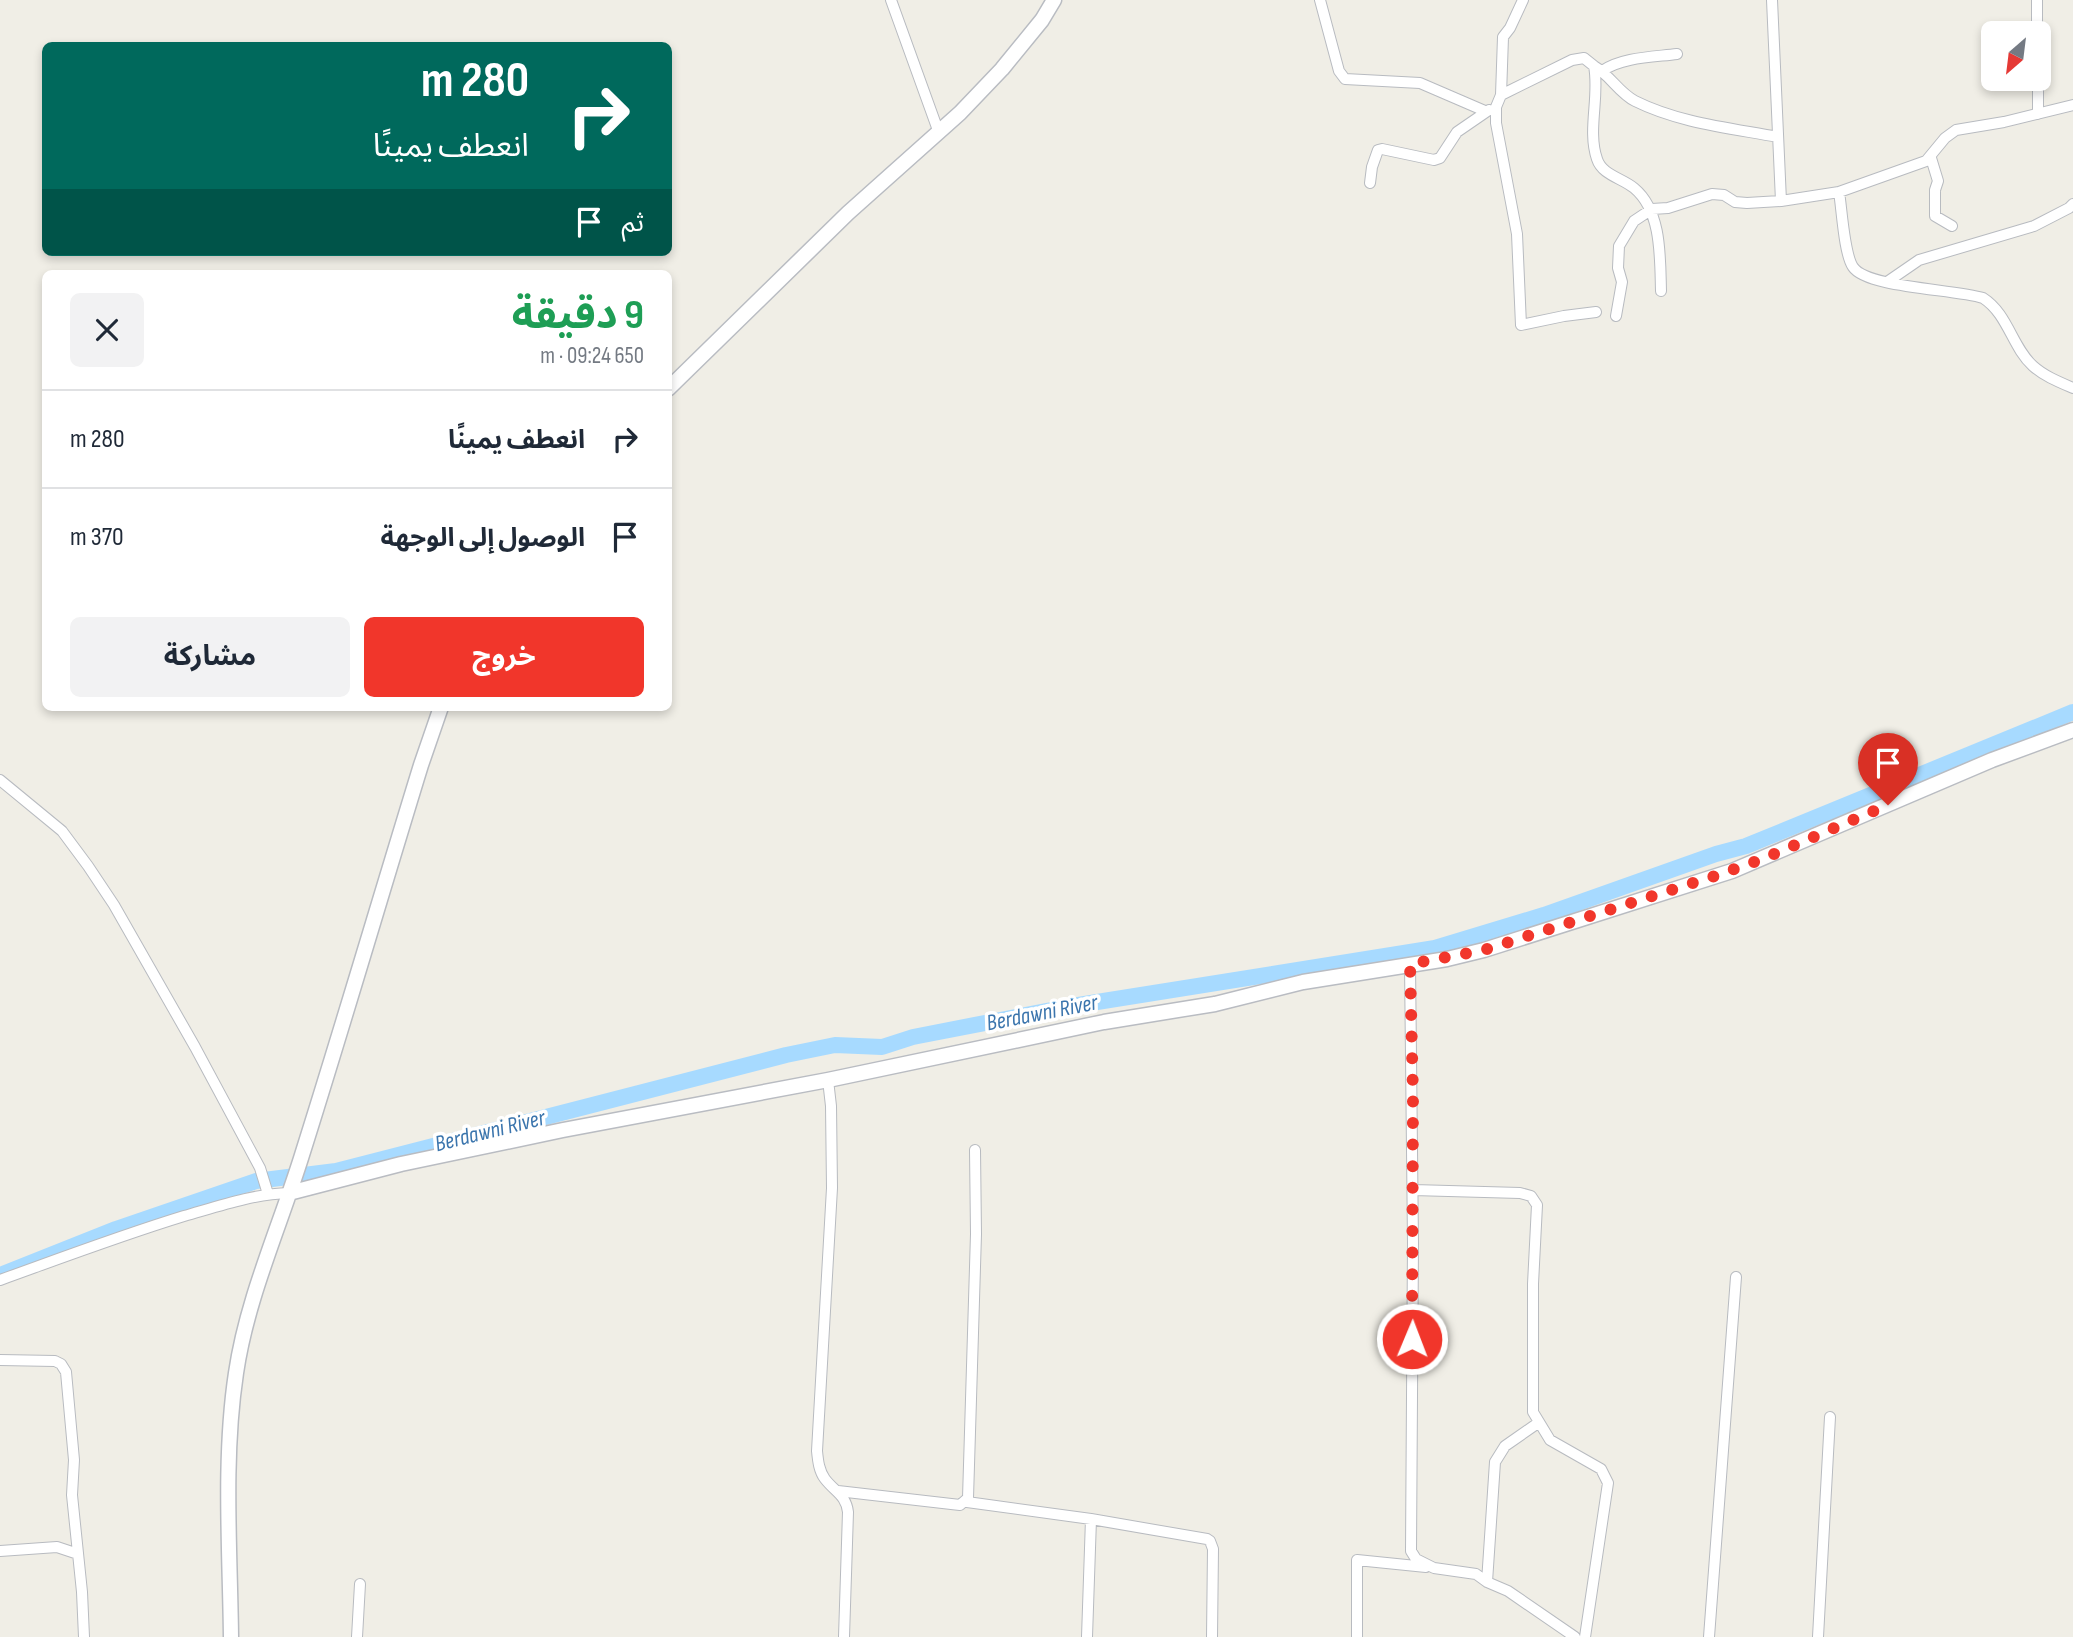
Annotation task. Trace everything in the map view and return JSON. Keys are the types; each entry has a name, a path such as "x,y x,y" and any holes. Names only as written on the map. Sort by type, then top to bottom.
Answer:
{"street":[{"path":"891,0 939,133"},
{"path":"672,385 848,213 939,133 1002,69 1042,20 1054,0"},
{"path":"1320,0 1339,71 1345,79 1420,83 1485,111"},
{"path":"1523,0 1503,37 1501,95 1496,107 1497,130 1517,234 1521,325 1596,313"},
{"path":"1772,0 1781,201"},
{"path":"2037,0 2037,21"},
{"path":"1598,69 1632,60 1677,54"},
{"path":"1501,95 1572,60 1584,58 1625,94 1649,107 1681,118 1778,137"},
{"path":"1598,69 1594,144 1597,162 1606,172 1636,190 1651,209 1661,291"},
{"path":"2038,91 2038,114"},
{"path":"1616,316 1622,282 1618,268 1619,246 1634,221 1651,209 1668,208 1713,194 1724,195 1735,202 1747,203 1839,192 1931,158 1945,138 1956,130 2073,105"},
{"path":"1370,183 1378,150 1434,160 1440,158 1457,132 1485,111 1496,107"},
{"path":"1931,158 1938,181 1935,190 1935,216 1952,226"},
{"path":"1839,192 1848,250 1854,268 1867,278 1983,298 1996,309 2033,366 2045,375 2073,388"},
{"path":"1887,282 1919,260 2034,226 2073,204"},
{"path":"231,1637 230,1464 236,1370 257,1290 302,1156 421,765 441,711"},
{"path":"0,1280 134,1231 267,1189 291,1189 587,1125 828,1080 1104,1022 1215,1004 1303,982 1484,950 1732,871 1992,760 2073,730"},
{"path":"0,780 62,831 89,866 195,1048 260,1168 267,1189"},
{"path":"1410,964 1413,1190 1410,1544 1416,1559 1434,1568"},
{"path":"828,1080 832,1188 817,1451 824,1478 846,1501 848,1512 844,1637"},
{"path":"967,1502 976,1234 975,1150"},
{"path":"1413,1190 1520,1193 1535,1200 1537,1210 1531,1401 1538,1423 1550,1440 1601,1469 1608,1483 1585,1637"},
{"path":"1709,1637 1736,1277"},
{"path":"0,1360 55,1361 61,1364 66,1373 74,1460 72,1495 82,1592 83,1637"},
{"path":"1818,1637 1830,1417"},
{"path":"1487,1582 1495,1462 1505,1446 1538,1423"},
{"path":"838,1491 960,1505 967,1502 1203,1537 1210,1541 1213,1549 1212,1637"},
{"path":"1087,1637 1091,1519"},
{"path":"0,1551 57,1547 78,1554"},
{"path":"1357,1637 1357,1560 1468,1571 1508,1591 1575,1637"},
{"path":"357,1637 360,1584"}],"waterway":[{"name":"Berdawni River","path":"0,1275 116,1229 256,1181 336,1171 786,1055 835,1045 882,1047 913,1037 1072,1006 1435,948 1544,915 1716,854 1746,846 2073,712"}],"route":[{"path":"1412,1339 1413,1095 1410,964 1484,950 1715,876 1760,860 1888,805"}]}
